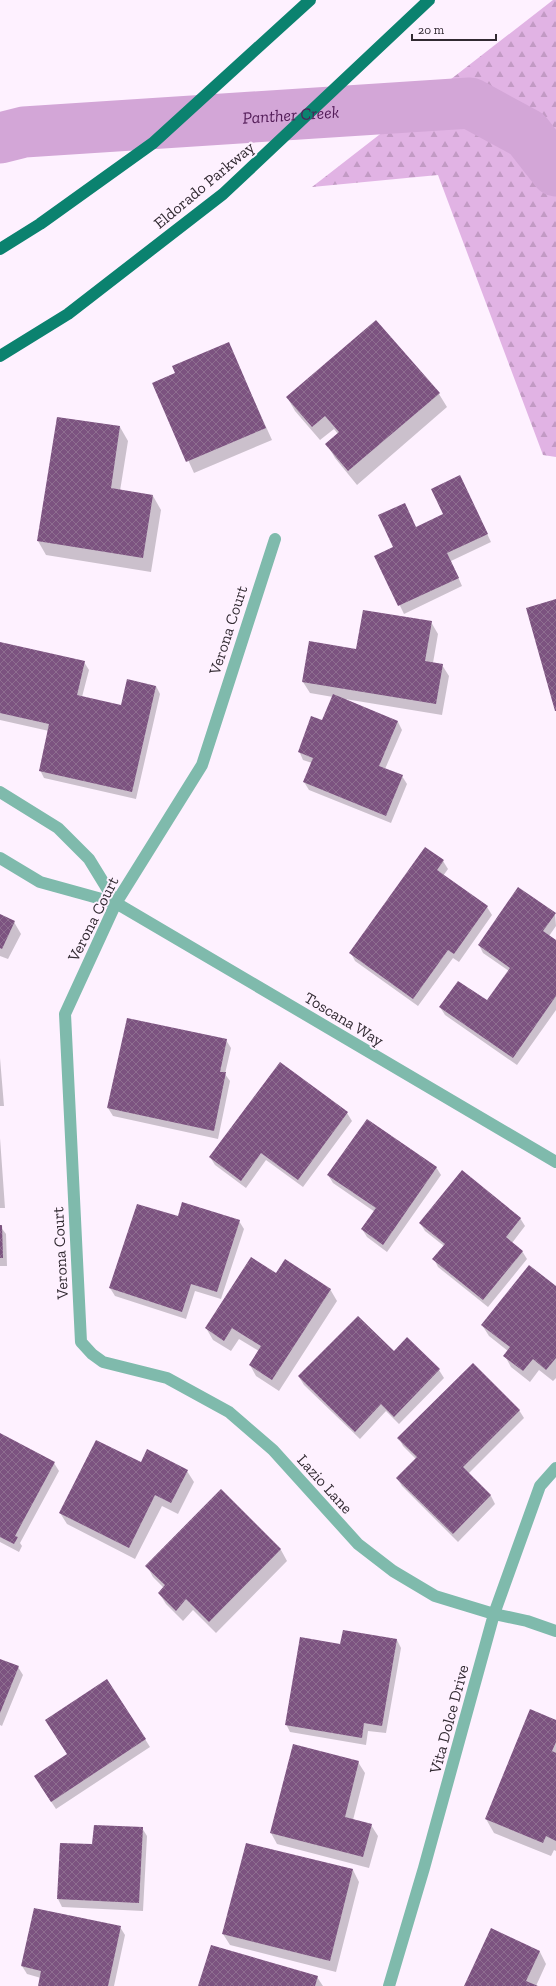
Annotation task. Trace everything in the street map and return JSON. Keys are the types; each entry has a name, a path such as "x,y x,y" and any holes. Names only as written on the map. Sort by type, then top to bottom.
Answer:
{"main road":[{"path":"0,249 40,224 153,143 310,0"},
{"name":"Eldorado Parkway","path":"0,356 68,314 223,194 429,0"}],"street":[{"name":"Verona Court","path":"81,1342 65,1014 116,903 202,765 274,539"},
{"name":"Toscana Way","path":"0,792 58,828 89,859 116,903"},
{"name":"Toscana Way","path":"0,858 40,882 116,903 556,1162"},
{"name":"Lazio Lane","path":"81,1342 92,1354 103,1362 167,1378 229,1412 273,1450 358,1544 393,1571 435,1596 494,1614 527,1621 556,1631"},
{"name":"Vita Dolce Drive","path":"389,1986 424,1868 494,1614 540,1486 556,1468"}],"green space":[{"path":"553,0 556,0 556,457 543,455 438,175 312,187"}],"building":[{"path":"376,320 440,393 348,471 325,444 339,432 325,416 312,427 286,397"},
{"path":"229,342 266,428 186,462 152,383 175,373 172,366"},
{"path":"57,417 120,426 111,488 153,495 143,558 37,541"},
{"path":"460,475 488,534 447,553 459,578 398,606 374,556 393,547 378,515 405,503 416,527 443,514 431,489"},
{"path":"556,599 556,711 555,711 526,608"},
{"path":"363,610 432,621 425,661 443,664 436,704 302,682 309,641 356,649"},
{"path":"0,642 85,661 77,695 121,705 127,679 156,686 132,792 39,771 49,724 0,713"},
{"path":"333,694 398,721 379,766 403,775 386,816 303,782 313,758 298,752 311,716 322,720"},
{"path":"425,847 444,860 437,870 488,906 454,954 448,950 413,999 349,953"},
{"path":"518,887 556,913 543,931 556,940 556,996 513,1058 439,1007 458,981 487,1000 510,968 478,945"},
{"path":"0,914 15,921 2,949 0,948"},
{"path":"127,1018 227,1039 220,1072 226,1072 214,1131 107,1108"},
{"path":"280,1062 348,1112 298,1180 261,1153 241,1181 209,1157"},
{"path":"367,1119 437,1167 383,1245 361,1229 376,1208 327,1175"},
{"path":"462,1170 521,1218 506,1237 523,1251 483,1300 432,1259 445,1244 419,1223"},
{"path":"182,1202 240,1220 217,1292 191,1284 182,1312 109,1288 137,1204 178,1216"},
{"path":"0,1225 2,1225 3,1258 0,1258"},
{"path":"251,1257 276,1273 285,1259 331,1289 272,1380 249,1365 261,1346 232,1328 224,1341 205,1328"},
{"path":"529,1265 556,1286 556,1358 546,1370 533,1359 523,1371 503,1356 510,1347 481,1325"},
{"path":"358,1316 394,1351 407,1337 440,1369 394,1417 381,1404 355,1432 298,1376"},
{"path":"473,1363 520,1410 463,1467 491,1495 453,1534 396,1478 417,1457 397,1438"},
{"path":"0,1433 55,1462 15,1536 18,1537 14,1544 0,1537"},
{"path":"96,1440 141,1462 147,1449 188,1470 171,1503 155,1495 129,1548 59,1513"},
{"path":"221,1489 281,1549 209,1622 186,1599 176,1611 158,1593 165,1585 145,1566"},
{"path":"343,1630 397,1639 382,1726 364,1723 362,1738 285,1725 300,1637 340,1644"},
{"path":"0,1659 19,1666 0,1713"},
{"path":"107,1679 146,1739 51,1802 34,1776 67,1754 45,1720"},
{"path":"530,1709 556,1720 556,1742 552,1751 556,1753 556,1841 546,1836 543,1843 485,1819"},
{"path":"293,1744 359,1761 345,1817 372,1824 363,1857 270,1833"},
{"path":"94,1825 143,1827 139,1903 57,1899 60,1843 92,1844"},
{"path":"246,1843 353,1869 330,1961 222,1934"},
{"path":"34,1908 121,1926 108,1986 38,1986 41,1971 21,1966"},
{"path":"491,1928 540,1951 526,1981 538,1986 464,1986"},
{"path":"211,1945 318,1976 315,1986 198,1986"}],"waterway":[{"name":"Panther Creek","path":"0,138 24,132 470,103 527,134 556,171"}]}
